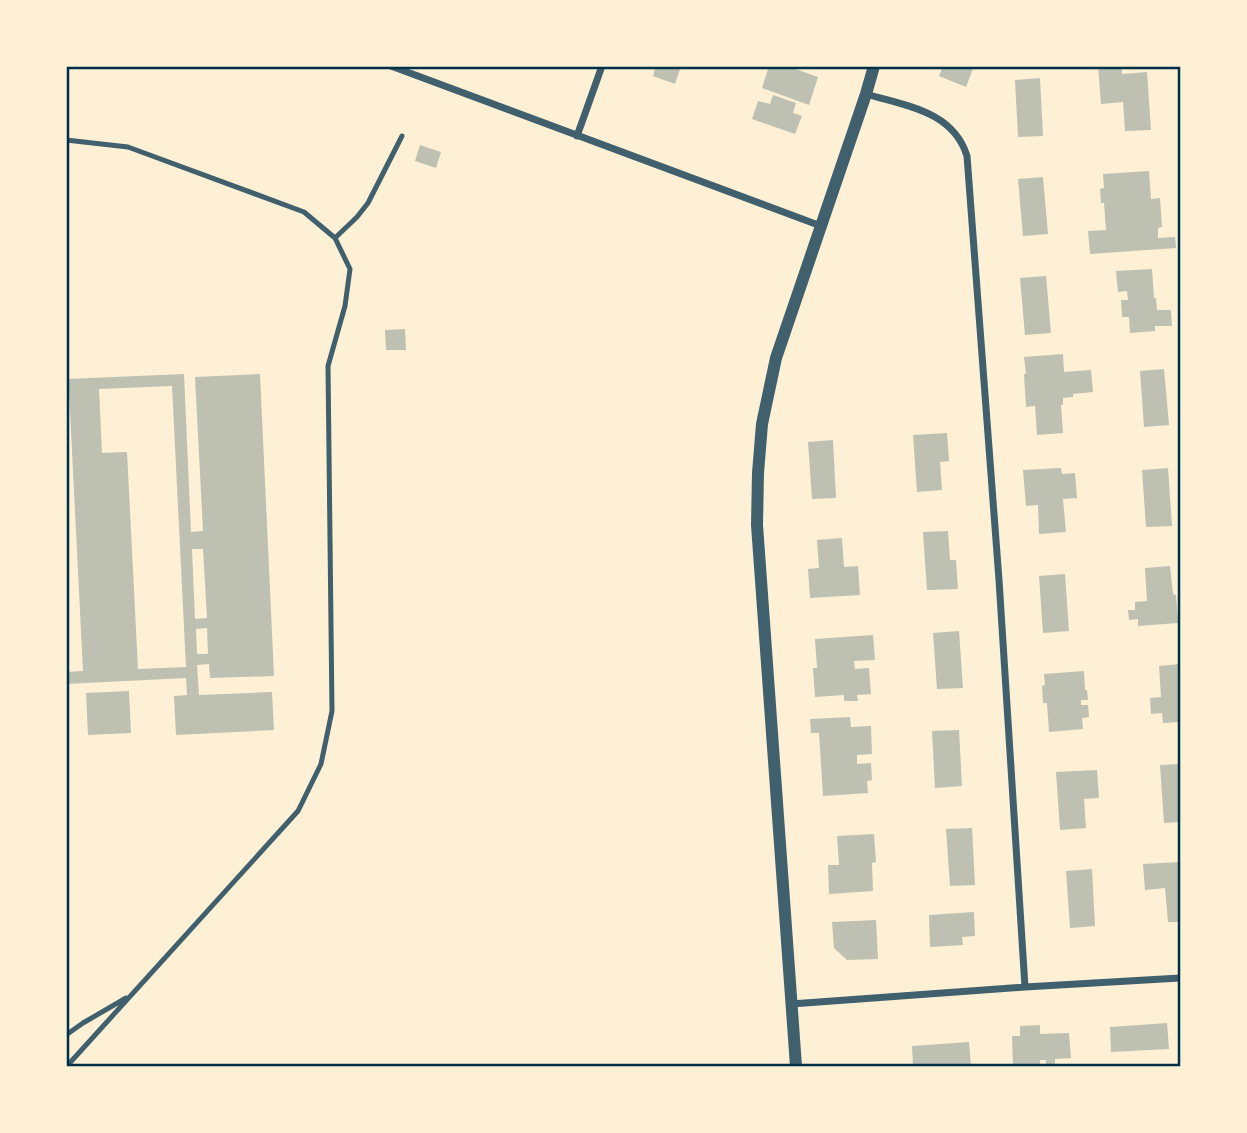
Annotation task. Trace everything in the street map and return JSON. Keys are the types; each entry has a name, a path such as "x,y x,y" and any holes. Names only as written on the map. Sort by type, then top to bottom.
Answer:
{"street":[{"path":"391,66 821,226"},
{"path":"577,136 601,66"},
{"path":"796,1066 757,525 758,473 762,424 775,358 874,66"},
{"path":"866,94 937,117 956,132 967,156 999,580 1025,987"},
{"path":"791,1004 1181,978"}],"lane":[{"path":"335,238 368,203 402,136"},
{"path":"66,140 128,147 304,212 335,238 350,269 345,306 328,366 332,711 321,764 298,811 67,1066"},
{"path":"66,1035 132,995"}],"building":[{"path":"656,66 681,66 675,84 653,76"},
{"path":"769,66 787,66 818,77 809,105 762,88"},
{"path":"943,66 974,66 966,87 939,76"},
{"path":"1098,66 1122,66 1122,74 1147,72 1151,130 1125,131 1123,102 1101,104"},
{"path":"1040,78 1043,136 1018,137 1015,80"},
{"path":"773,95 796,103 793,113 802,116 795,134 752,119 758,101 770,104"},
{"path":"420,145 441,152 436,168 415,161"},
{"path":"1149,171 1151,199 1160,198 1162,227 1158,228 1158,238 1175,237 1176,248 1090,254 1088,231 1106,230 1100,189 1104,188 1103,174"},
{"path":"1043,177 1048,234 1023,236 1018,179"},
{"path":"1152,269 1157,310 1171,310 1172,326 1155,326 1155,331 1130,333 1129,317 1122,317 1121,300 1128,300 1127,291 1118,292 1116,271"},
{"path":"1046,276 1051,333 1025,335 1020,278"},
{"path":"405,329 406,350 386,350 385,330"},
{"path":"1063,354 1064,372 1091,370 1093,392 1063,398 1063,433 1037,435 1035,406 1026,407 1024,357"},
{"path":"1164,369 1169,425 1144,427 1140,371"},
{"path":"184,374 191,532 203,531 195,377 260,374 274,676 210,678 209,664 197,665 199,695 272,692 274,730 176,735 174,696 187,695 186,678 66,684 66,672 83,671 69,391 66,391 66,379","holes":["172,386 186,667 138,669 127,452 102,453 99,389","192,549 203,549 207,618 195,619","207,628 208,654 197,654 196,629"]},
{"path":"947,433 949,461 940,462 942,490 917,492 913,435"},
{"path":"833,440 836,498 812,499 808,442"},
{"path":"1061,468 1062,474 1075,473 1077,498 1063,499 1066,532 1039,534 1038,505 1026,506 1023,470"},
{"path":"1168,468 1172,526 1146,527 1142,470"},
{"path":"948,531 950,560 956,560 958,589 927,590 923,532"},
{"path":"842,538 844,567 858,566 860,595 810,598 808,569 819,568 817,540"},
{"path":"1170,566 1178,623 1138,626 1138,619 1129,620 1128,610 1135,610 1135,602 1147,601 1145,568"},
{"path":"1065,574 1069,631 1043,633 1039,576"},
{"path":"959,631 963,688 937,689 933,633"},
{"path":"873,635 875,660 854,661 855,669 869,668 871,694 857,695 858,701 844,701 844,695 815,697 815,639"},
{"path":"1180,664 1180,722 1163,723 1162,713 1151,714 1150,698 1161,697 1159,666"},
{"path":"1084,671 1088,700 1081,700 1081,705 1088,705 1089,717 1082,718 1083,729 1049,732 1047,703 1043,703 1044,674"},
{"path":"129,691 131,733 88,735 86,693"},
{"path":"850,717 851,727 871,726 872,754 857,755 857,764 871,763 872,780 867,781 868,793 823,796 819,733 811,733 810,719"},
{"path":"959,730 962,786 935,788 932,731"},
{"path":"1180,764 1180,822 1164,823 1160,765"},
{"path":"1097,770 1099,798 1084,799 1086,828 1060,830 1056,772"},
{"path":"972,828 975,885 950,886 946,829"},
{"path":"874,834 876,862 872,863 873,891 829,894 828,865 839,865 837,836"},
{"path":"1180,862 1180,922 1168,922 1165,888 1145,890 1143,864"},
{"path":"1092,869 1095,926 1070,928 1066,871"},
{"path":"974,912 975,936 962,937 963,945 930,947 929,915"},
{"path":"876,920 878,959 847,960 834,948 832,922"},
{"path":"1167,1023 1169,1049 1111,1052 1110,1027"},
{"path":"1040,1025 1040,1034 1069,1033 1071,1058 1055,1059 1055,1066 1046,1066 1046,1060 1040,1060 1040,1066 1013,1066 1012,1036 1020,1036 1020,1026"},
{"path":"969,1042 971,1066 913,1066 912,1046"}]}
